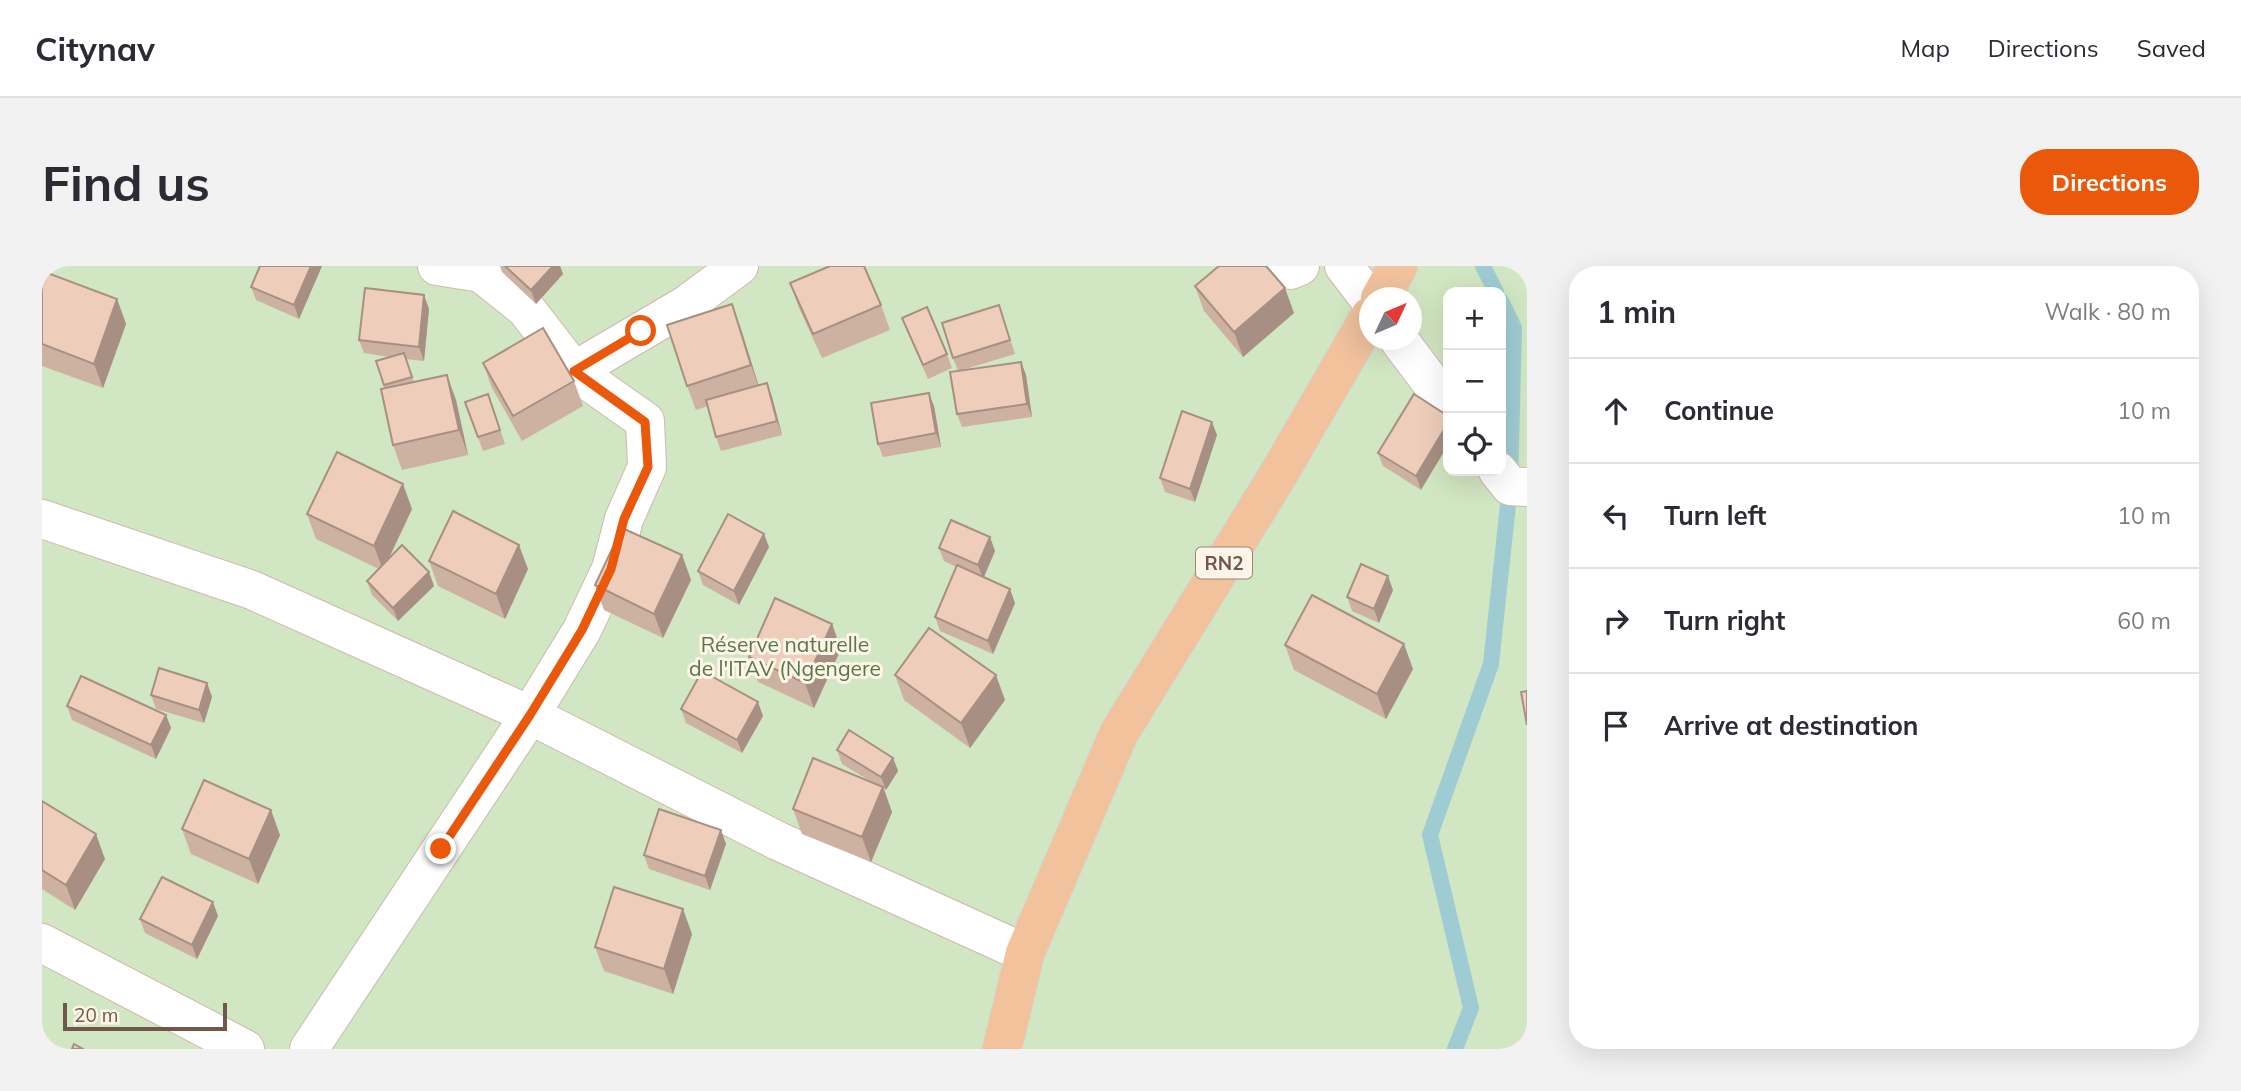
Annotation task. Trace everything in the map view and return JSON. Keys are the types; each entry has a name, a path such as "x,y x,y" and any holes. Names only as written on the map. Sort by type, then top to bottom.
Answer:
{"highway":[{"path":"1386,287 1398,266"},
{"name":"RN2","path":"1002,1049 1025,953 1119,733 1278,475 1359,335"}],"street":[{"path":"309,1049 530,715 582,630 611,569 624,519 648,467 645,422 574,371 526,309 481,273 437,266"},
{"path":"574,371 686,305 739,266"},
{"path":"1287,266 1290,270 1300,266"},
{"path":"1344,266 1360,287"},
{"path":"1407,350 1443,398"},
{"path":"1502,476 1510,486 1527,487"},
{"path":"42,519 252,590 530,715 778,841 1025,953"},
{"path":"42,943 245,1049"}],"green space":[{"name":"Réserve naturelle de l'ITAV (Ngengere","path":"42,266 1527,266 1527,1049 42,1049"}],"building":[{"path":"260,266 311,266 294,305 251,287"},
{"path":"505,266 553,266 531,290"},
{"path":"830,266 864,266 881,305 813,334 790,283"},
{"path":"1219,266 1266,266 1285,288 1234,332 1195,286"},
{"path":"42,271 117,299 94,364 42,344"},
{"path":"365,288 424,295 419,347 359,340"},
{"path":"732,304 751,365 687,386 667,325"},
{"path":"999,305 1010,340 953,358 942,323"},
{"path":"927,307 947,354 923,365 902,318"},
{"path":"543,328 574,381 513,416 483,363"},
{"path":"404,353 412,377 384,385 376,361"},
{"path":"1021,362 1027,404 957,414 950,372"},
{"path":"447,375 459,430 393,445 381,389"},
{"path":"767,383 777,421 716,437 706,400"},
{"path":"929,393 936,433 878,444 871,403"},
{"path":"488,394 500,430 478,437 465,402"},
{"path":"1414,394 1443,413 1443,431 1416,476 1378,453"},
{"path":"1182,411 1212,422 1190,489 1160,478"},
{"path":"337,452 403,484 374,546 307,514"},
{"path":"453,511 519,545 496,594 429,561"},
{"path":"728,514 764,534 734,591 698,571"},
{"path":"951,520 990,537 978,565 939,548"},
{"path":"622,528 682,555 654,614 595,585"},
{"path":"402,545 429,572 393,608 367,581"},
{"path":"1361,564 1388,576 1374,609 1347,597"},
{"path":"957,565 1010,589 988,641 935,617"},
{"path":"1312,595 1404,644 1377,694 1285,645"},
{"path":"775,598 832,624 805,683 749,657"},
{"path":"929,628 996,675 961,723 895,675"},
{"path":"159,668 207,683 199,710 151,695"},
{"path":"702,671 758,702 737,740 681,709"},
{"path":"81,676 166,715 151,745 67,706"},
{"path":"1527,691 1527,725 1521,692"},
{"path":"849,730 893,758 881,777 837,750"},
{"path":"813,758 883,787 862,837 793,809"},
{"path":"204,780 271,810 249,859 182,829"},
{"path":"42,801 96,834 66,885 42,870"},
{"path":"659,809 721,830 705,876 644,855"},
{"path":"162,877 213,902 192,945 140,919"},
{"path":"614,887 683,909 664,969 595,947"}],"waterway":[{"path":"1483,266 1494,287"},
{"path":"1455,1049 1471,1008 1430,835 1491,664 1510,486 1514,328 1506,311"}],"route":[{"path":"441,849 530,715 582,630 611,569 624,519 648,467 645,422 574,371 641,331"}]}
